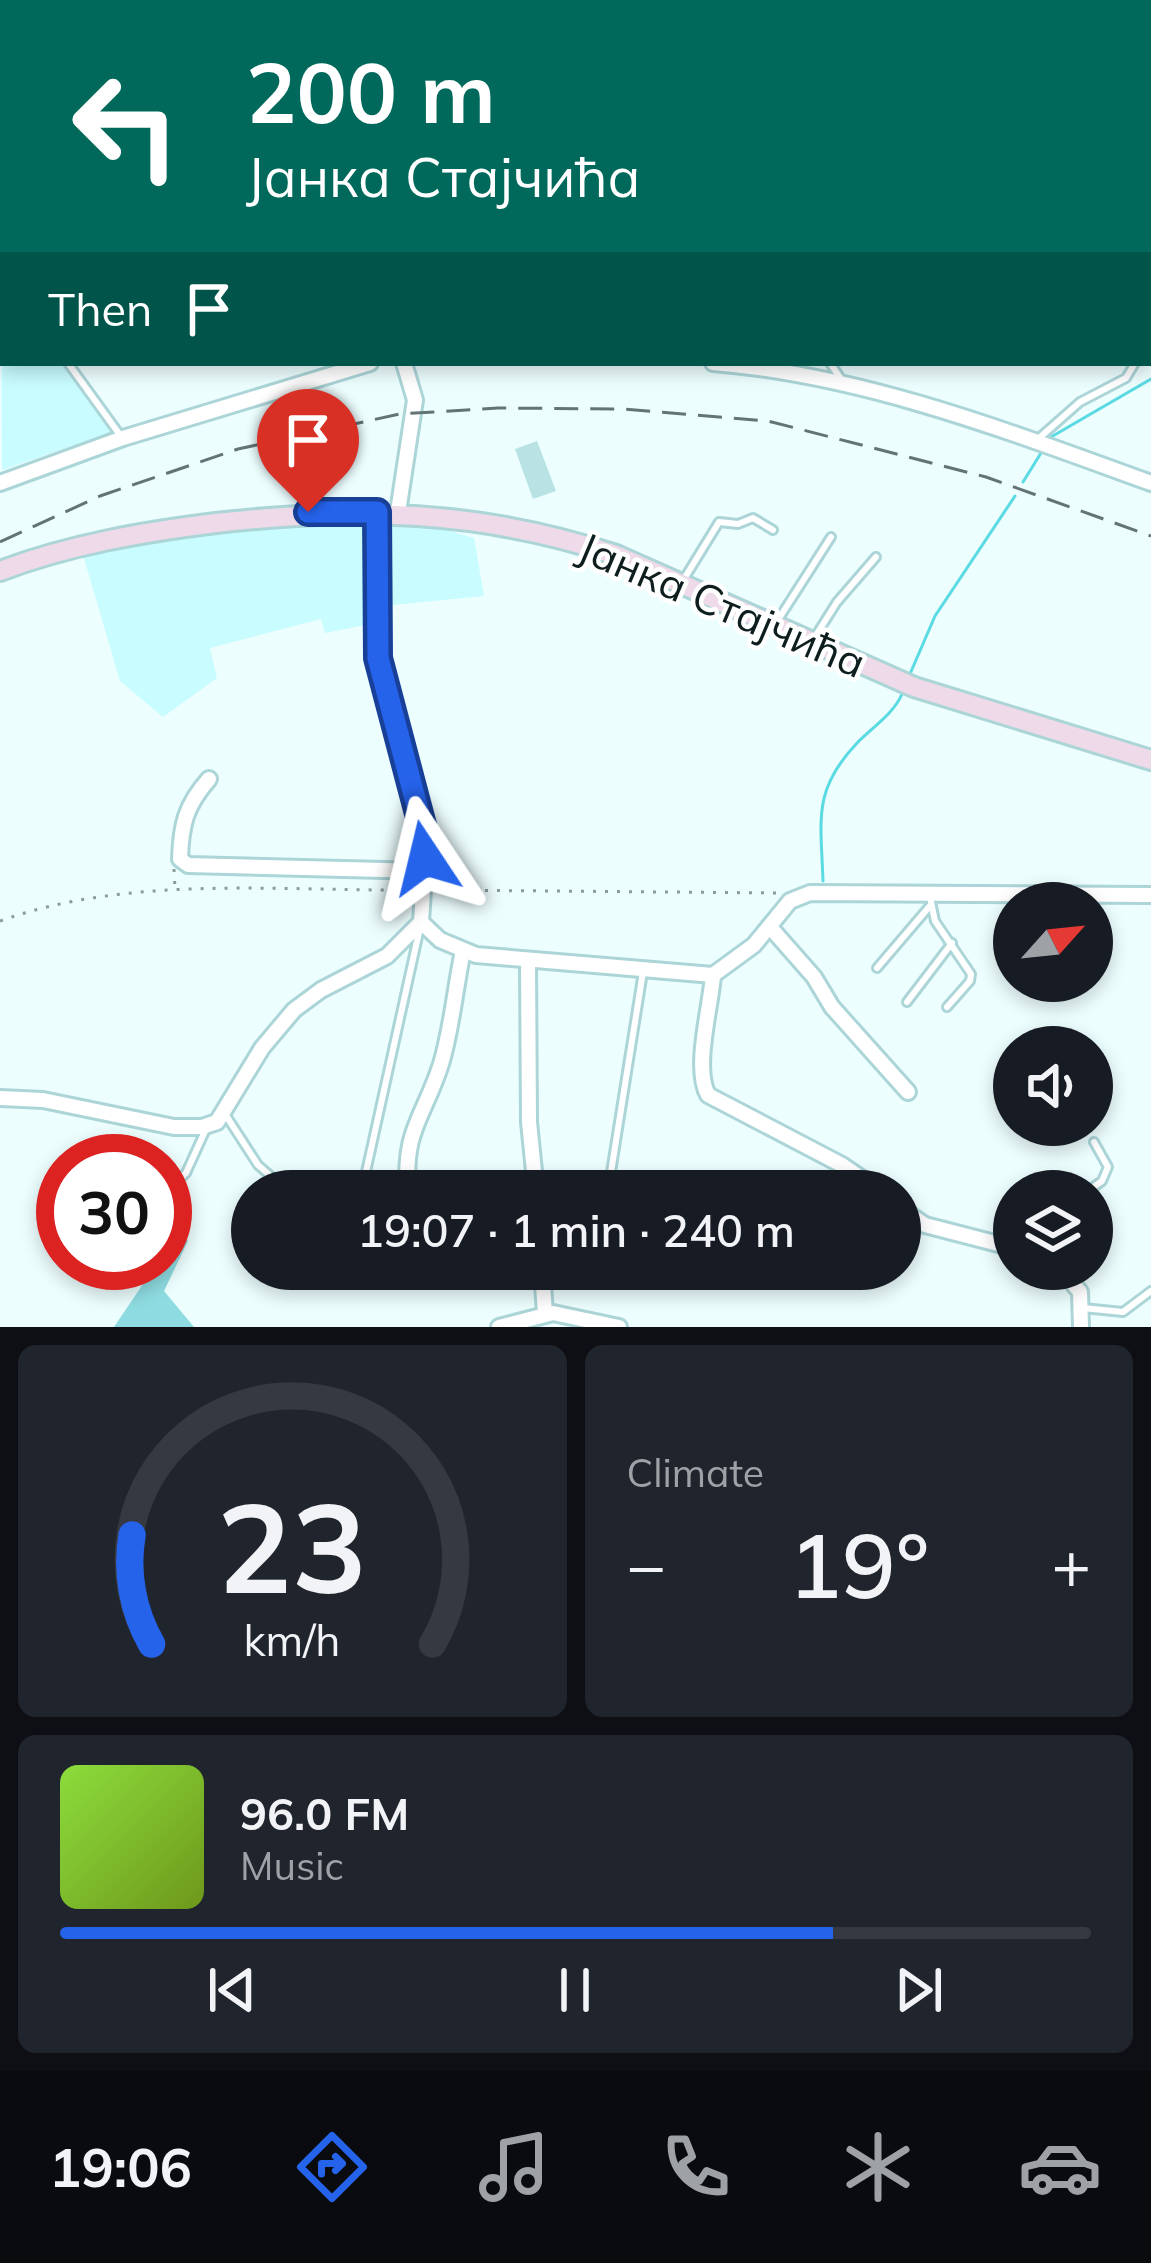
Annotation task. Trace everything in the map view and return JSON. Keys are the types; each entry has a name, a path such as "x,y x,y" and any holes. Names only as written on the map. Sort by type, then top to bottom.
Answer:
{"street":[{"path":"0,483 123,438 360,366"},
{"path":"398,512 415,400 405,366"},
{"path":"751,366 842,385 1035,441 1151,483"},
{"name":"Јанка Стајчића","path":"0,571 48,554 163,530 308,512 398,512 567,539 682,582 914,687 1151,760"},
{"path":"0,1098 43,1100 174,1126 217,1122 262,1048 294,1010 321,990 387,956 421,922 422,825 378,658 377,512"},
{"path":"208,779 189,802 181,826 182,862 424,871"},
{"path":"421,922 440,940 464,951 528,961 713,975 754,945 790,902 810,893 930,902 1151,895"},
{"path":"770,927 814,977 832,1007 908,1092"},
{"path":"407,1170 411,1131 441,1063 464,951"},
{"path":"528,961 534,1170"},
{"path":"713,975 703,1060 703,1085 708,1094 849,1170"},
{"path":"921,1222 993,1243"},
{"path":"543,1290 544,1314"},
{"path":"1078,1290 1081,1327"},
{"path":"499,1327 544,1314 620,1327"}],"lane":[{"path":"70,366 123,438"},
{"path":"833,366 841,374 842,385"},
{"path":"1035,441 1080,403 1126,378 1133,366"},
{"path":"682,582 719,522 737,524 753,518 773,530"},
{"path":"774,626 831,536"},
{"path":"812,643 836,602 876,556"},
{"path":"930,902 935,921 971,974 947,1007"},
{"path":"877,968 930,902"},
{"path":"366,1170 421,922"},
{"path":"907,1001 952,943"},
{"path":"611,1170 644,968"},
{"path":"224,1111 264,1170"},
{"path":"192,1160 208,1125"},
{"path":"1083,1307 1123,1312 1151,1291"}],"path":[{"path":"175,891 175,867 182,862"},
{"path":"0,921 83,900 175,891 810,893"}],"shaded area":[{"path":"2,366 75,366 113,432 2,470"},
{"path":"305,517 412,520 474,538 484,596 383,606 381,622 325,633 321,619 210,648 217,678 163,717 120,681 83,555"},
{"path":"139,1290 164,1290 194,1327 114,1327"}],"building":[{"path":"537,441 556,491 533,499 515,449"}],"waterway":[{"path":"1051,437 1151,379"},
{"path":"1023,482 1041,453"},
{"path":"910,674 935,616 1015,496"},
{"path":"823,881 821,822 826,791 843,759 889,714 902,694"}],"railway":[{"path":"0,542 100,496 238,449 400,414 498,408 622,409 768,421 986,477 1151,536"}],"route":[{"path":"308,512 377,512 378,658 422,825 425,858"}]}
